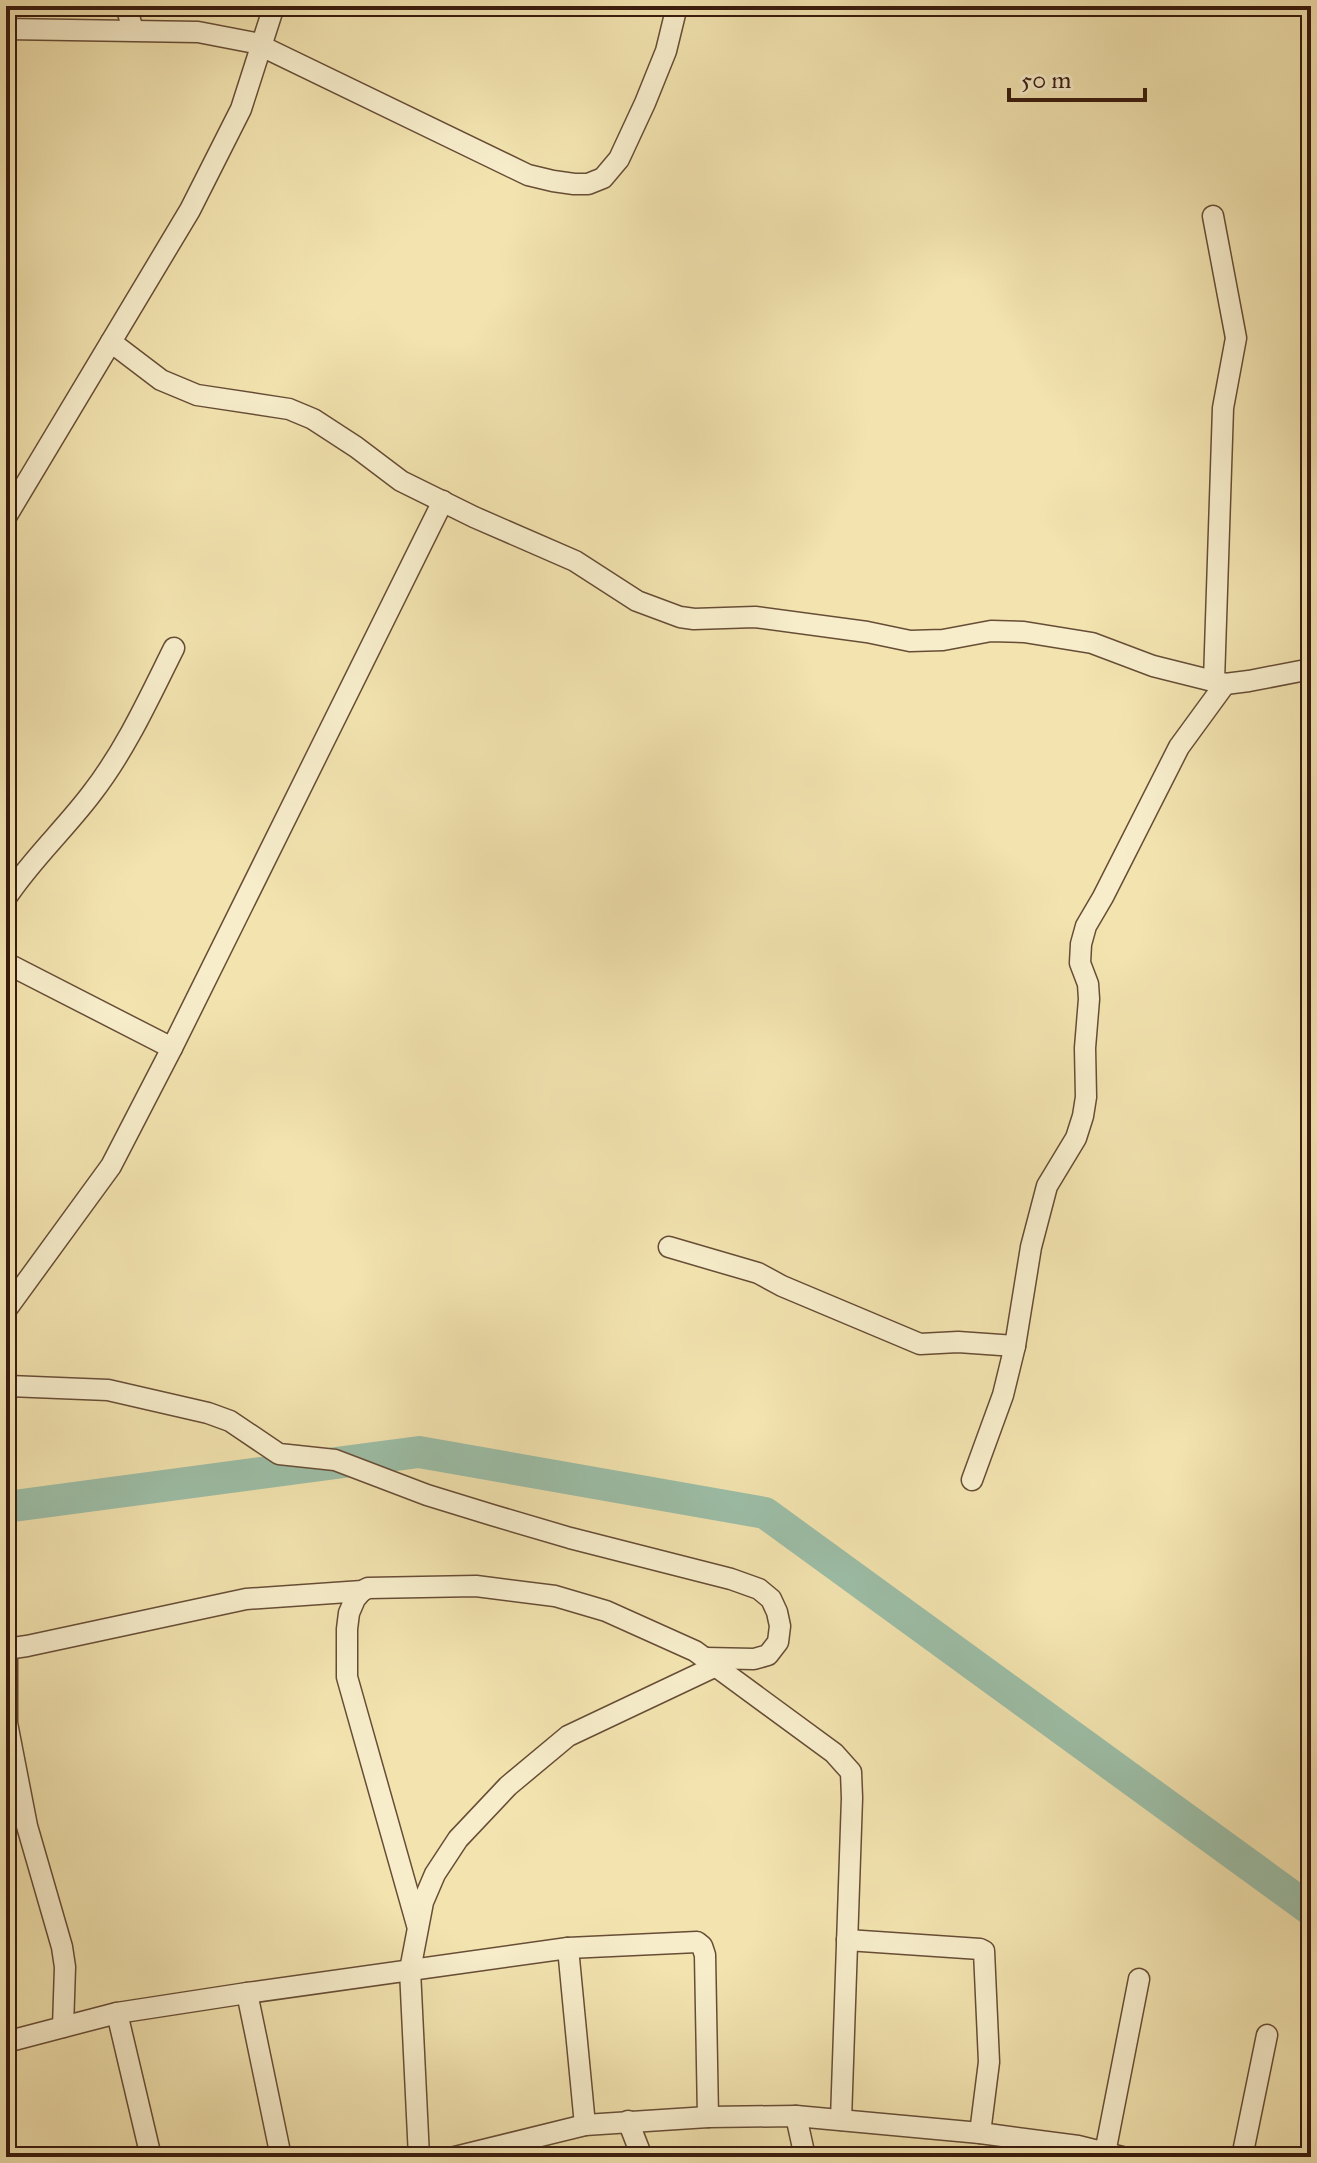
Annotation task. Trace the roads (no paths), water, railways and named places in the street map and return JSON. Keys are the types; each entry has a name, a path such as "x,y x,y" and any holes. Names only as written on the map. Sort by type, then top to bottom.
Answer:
{"street":[{"path":"126,6 133,30"},
{"path":"6,517 196,198 241,109 274,6"},
{"path":"6,29 198,32 255,43 528,175 588,184 603,178 619,159 666,51 677,6"},
{"path":"972,1480 1003,1395 1015,1346 1031,1247 1047,1186 1076,1138 1083,1116 1089,999 1088,984 1080,963 1086,926 1179,747 1219,682 1223,408 1236,338 1213,216"},
{"path":"111,342 161,380 197,395 289,409 313,419 401,481 575,561 637,601 680,617 755,617 910,641 943,640 991,631 1024,632 1092,643 1153,666 1219,682 1249,681 1311,669"},
{"path":"6,1310 111,1166 443,501"},
{"path":"6,898 25,871 94,791 129,737 174,648"},
{"path":"6,963 172,1048"},
{"path":"669,1247 758,1273 920,1344 958,1342 1015,1346"},
{"path":"6,1388 108,1390 208,1413 230,1421 279,1454 335,1460 427,1495 570,1538 731,1579 759,1589 771,1599 780,1626 778,1642 768,1655 710,1662 568,1736 508,1786 458,1839 435,1874 423,1902 410,1970 419,2157"},
{"path":"418,1929 347,1677 349,1613 362,1591 368,1588 476,1586 555,1596 606,1611 672,1639 710,1662 834,1753 851,1772 841,2120"},
{"path":"63,2027 65,1967 62,1947 27,1826 7,1723 6,1649 246,1599 362,1591"},
{"path":"847,1940 984,1951 989,2062 980,2133"},
{"path":"6,2042 117,2013 247,1993 568,1948 697,1942 705,1955 708,2117"},
{"path":"568,1948 585,2125"},
{"path":"455,2157 496,2152 585,2125 708,2117 796,2116 980,2133 1078,2146 1113,2155 1139,1979"},
{"path":"247,1993 281,2157"},
{"path":"117,2013 151,2157"},
{"path":"1242,2157 1267,2035"},
{"path":"796,2116 805,2157"},
{"path":"628,2121 642,2157"}],"waterway":[{"path":"6,1507 419,1452 765,1513 1311,1910"}]}
